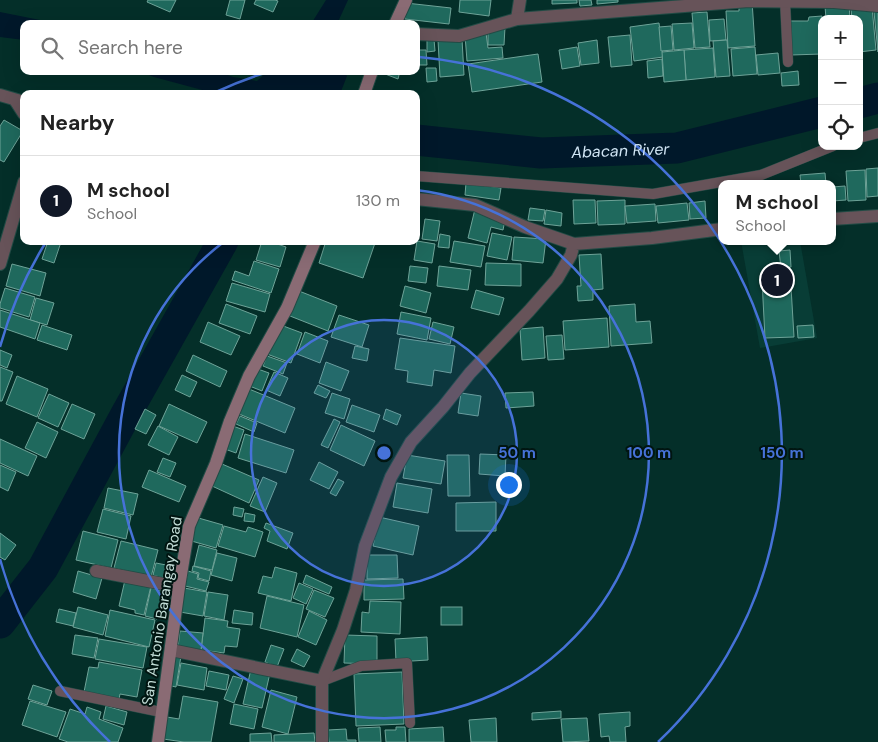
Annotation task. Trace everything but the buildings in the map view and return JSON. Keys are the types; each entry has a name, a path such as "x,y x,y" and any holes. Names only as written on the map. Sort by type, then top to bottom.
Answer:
{"street":[{"path":"397,20 406,0"},
{"path":"517,19 520,0"},
{"path":"420,34 459,36 517,19 749,1 834,2 878,6"},
{"path":"365,90 371,75"},
{"path":"0,95 20,101"},
{"path":"0,264 20,196"},
{"path":"420,199 475,205 525,227 574,244 652,238 718,230"},
{"path":"836,219 878,216"},
{"path":"322,742 322,681 343,630 356,590 365,546 391,477 411,442 443,407 470,373 529,312 557,279 571,255 574,244"},
{"name":"San Antonio Barangay Road","path":"158,742 189,526 249,376 287,308 313,245"},
{"path":"96,571 179,587"},
{"path":"171,650 322,681"}],"lane":[{"path":"785,1 788,62"},
{"path":"863,137 878,133"},
{"path":"733,180 761,175 822,150"},
{"path":"420,176 653,194 718,183"},
{"path":"322,681 361,666 407,663 410,723"},
{"path":"60,691 162,712"}],"shaded area":[{"path":"326,0 348,0 339,20 314,20"},
{"path":"0,12 40,20 20,20 20,40 0,37"},
{"path":"149,75 228,75 257,81 264,75 347,76 342,90 202,90"},
{"path":"742,245 801,245 817,338 760,348"}],"waterway":[{"name":"Abacan River","path":"863,102 878,98"},
{"name":"Abacan River","path":"420,140 541,153 677,148 818,113"},
{"path":"0,623 43,568 126,414 221,245"}],"place":[{"name":"M school","path":"777,280"}]}
